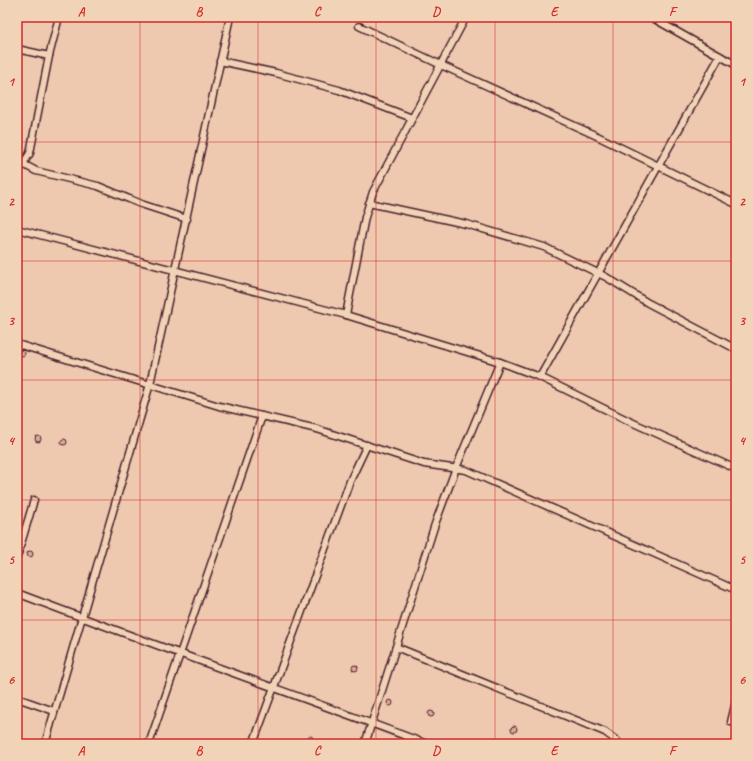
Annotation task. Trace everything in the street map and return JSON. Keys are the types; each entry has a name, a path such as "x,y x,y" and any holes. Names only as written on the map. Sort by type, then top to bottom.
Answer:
{"street":[{"path":"59,17 49,56 30,154 20,166 98,186 141,204 186,220"},
{"path":"45,744 150,384 230,17"},
{"path":"346,315 369,203 466,17"},
{"path":"651,17 736,65"},
{"path":"359,26 597,136 736,204"},
{"path":"17,50 49,56"},
{"path":"540,377 720,56"},
{"path":"220,62 276,73 339,90 412,118"},
{"path":"369,203 466,224 544,247 614,281 648,303 736,349"},
{"path":"17,229 176,269 346,315 500,362 540,377 629,421 736,469"},
{"path":"17,344 219,406 310,427 424,464 466,470 565,512 736,590"},
{"path":"365,744 435,524 456,468 500,362"},
{"path":"149,744 262,416"},
{"path":"253,744 350,481 367,445"},
{"path":"17,557 34,500"},
{"path":"17,592 82,619 181,653 427,744"},
{"path":"396,647 605,732 618,741 616,744"},
{"path":"17,698 54,711"},
{"path":"731,722 736,701"}],"building":[{"path":"22,350 25,353 22,356 19,353"},
{"path":"38,436 41,439 38,442 35,439"},
{"path":"64,439 67,442 64,445 61,442"},
{"path":"30,551 33,554 30,557 27,554"},
{"path":"355,665 358,668 355,671 352,668"},
{"path":"390,700 393,703 390,706 387,703"},
{"path":"431,711 434,714 431,717 428,714"},
{"path":"514,726 517,729 514,732 511,729"},
{"path":"310,736 313,739 310,742 307,739"}]}
